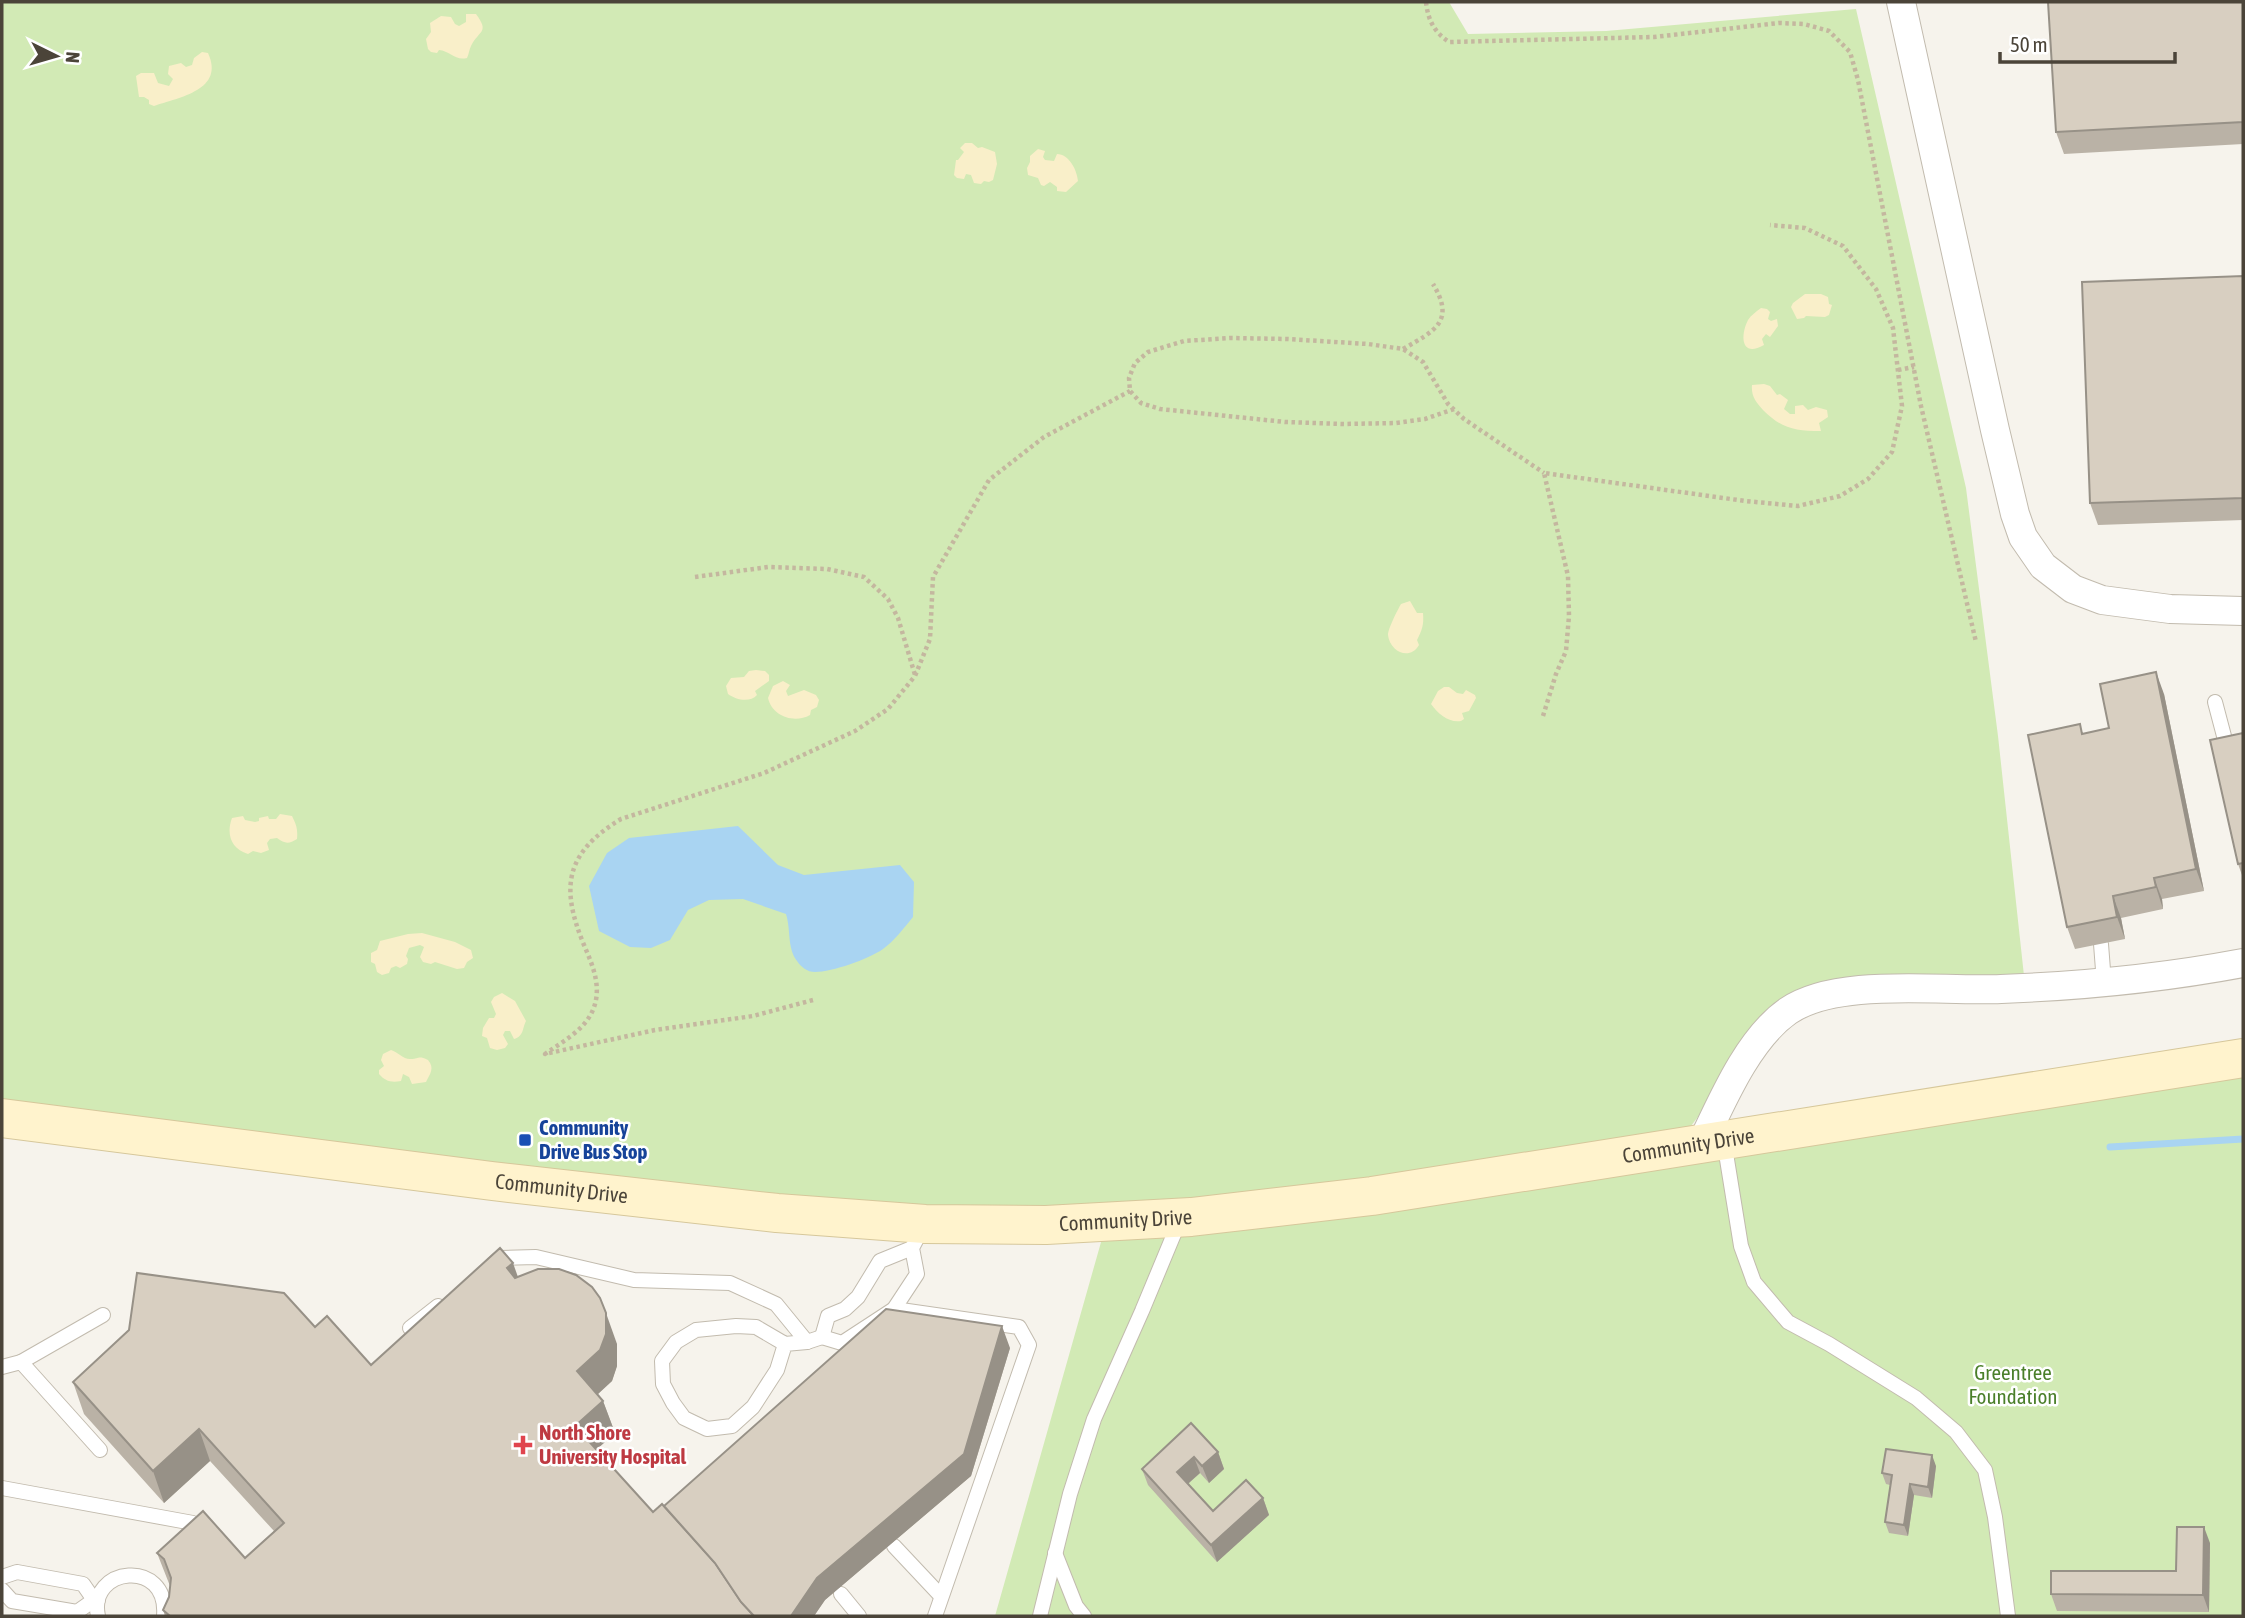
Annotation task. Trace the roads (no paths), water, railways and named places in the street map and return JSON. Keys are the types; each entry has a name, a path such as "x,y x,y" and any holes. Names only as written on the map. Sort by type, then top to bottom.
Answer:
{"main road":[{"name":"Community Drive","path":"2,1118 560,1189 777,1213 918,1236 1181,1217 1371,1196 2243,1058"}],"street":[{"path":"1901,2 1995,430 2023,537 2043,566 2073,589 2102,600 2170,609 2243,611"},
{"path":"1713,1141 1736,1074 1747,1056 1787,1012 1814,997 1857,989 1998,989 2104,983 2243,963"}],"lane":[{"path":"2215,702 2230,759"},
{"path":"2101,944 2104,983"},
{"path":"1713,1141 1741,1246 1754,1282 1788,1322 1916,1398 1956,1432 1985,1470 1995,1517 2008,1616"},
{"path":"1040,1616 1070,1494 1094,1419 1181,1217"},
{"path":"785,1344 777,1370 753,1407 732,1426 708,1429 684,1418 663,1384 662,1362 676,1342 696,1330 736,1325 757,1327 785,1344 807,1342 822,1337 842,1343 894,1308 917,1274 918,1236"},
{"path":"822,1337 828,1316 845,1309 859,1297 880,1261 918,1236"},
{"path":"480,1274 500,1258 536,1256 634,1280 730,1283 776,1304 807,1342"},
{"path":"410,1328 450,1297"},
{"path":"894,1308 1019,1327 1029,1345 935,1616"},
{"path":"2,1367 21,1363 103,1315"},
{"path":"21,1363 100,1450"},
{"path":"2,1488 193,1523"},
{"path":"894,1546 941,1597"},
{"path":"1055,1553 1076,1606 1084,1616"},
{"path":"2,1577 17,1572 83,1584 96,1600 98,1616"},
{"path":"2,1590 12,1601 76,1612 96,1600 111,1581 133,1574 154,1583 161,1592 165,1604 164,1616"},
{"path":"841,1594 859,1616"}],"water":[{"path":"738,826 778,865 804,875 900,865 914,882 913,917 891,942 877,953 860,961 815,972 802,967 794,956 786,914 743,899 709,900 688,910 670,940 651,948 630,947 599,931 589,886 607,853 629,838"}],"waterway":[{"path":"2110,1147 2243,1139"}],"place":[{"name":"Community Drive Bus Stop","path":"525,1140"},
{"name":"North Shore University Hospital","path":"523,1445"}],"park label":[{"name":"Greentree Foundation","path":"2013,1385"}]}
